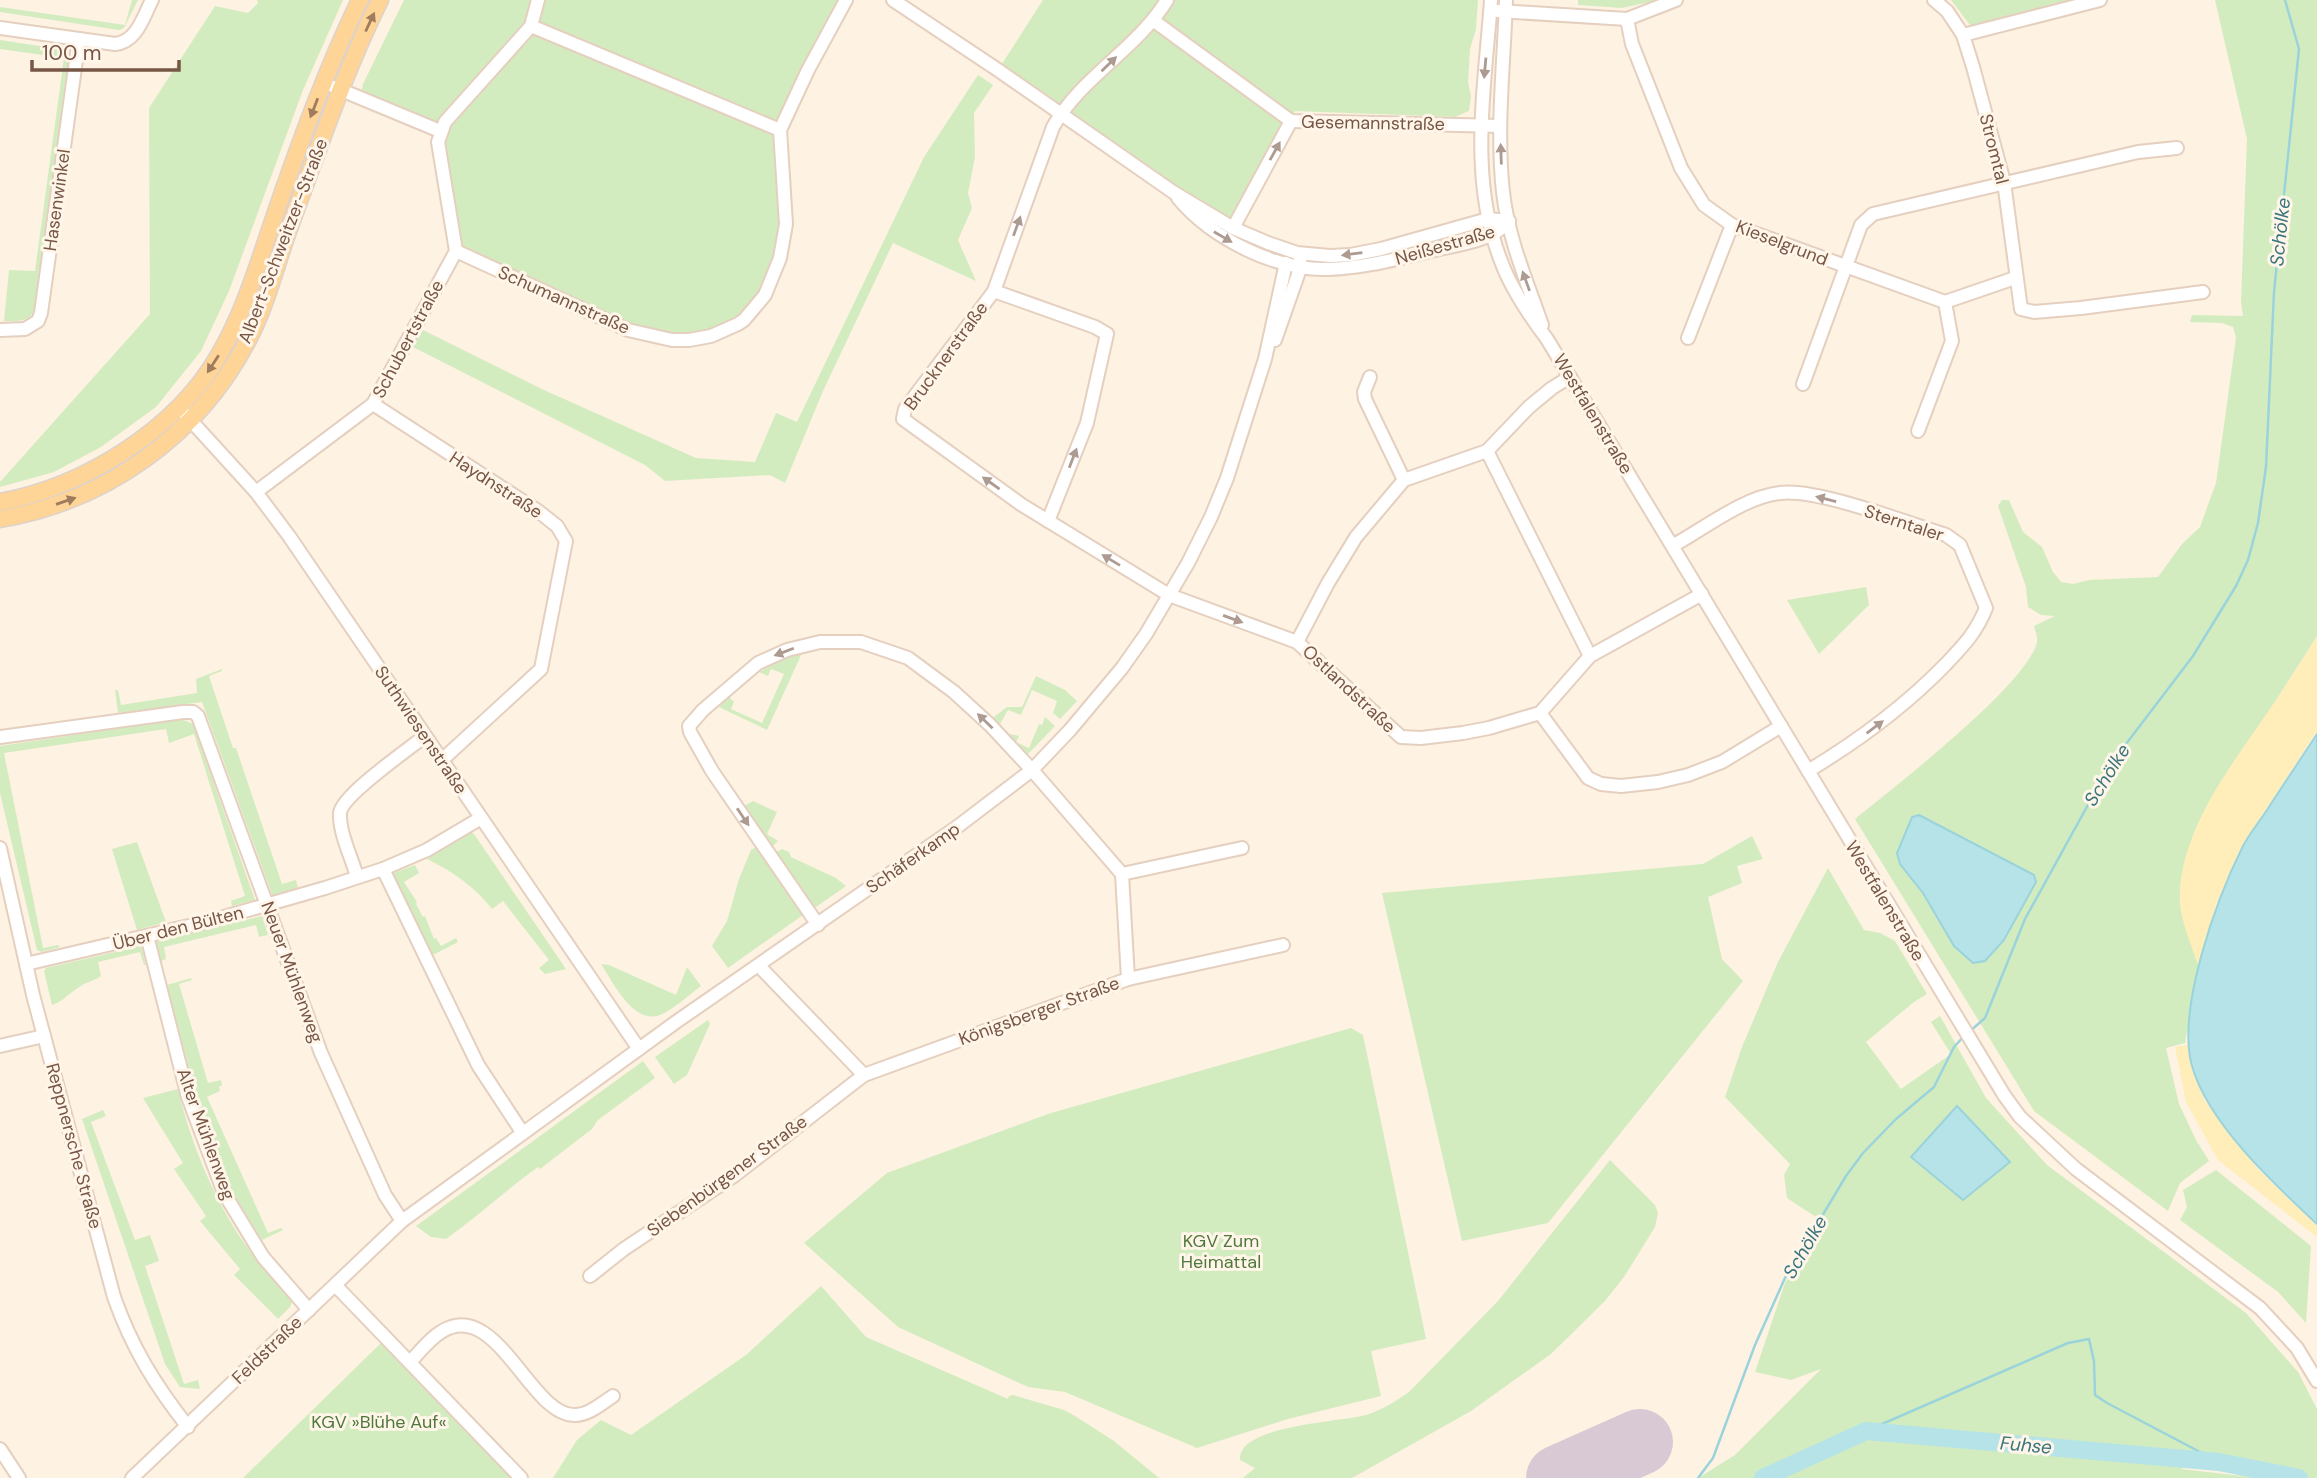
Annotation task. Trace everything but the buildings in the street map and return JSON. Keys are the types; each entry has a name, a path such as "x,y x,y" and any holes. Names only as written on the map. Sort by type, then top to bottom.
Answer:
{"main road":[{"name":"Albert-Schweitzer-Straße","path":"0,502 50,489 104,464 158,425 202,381 234,329 249,294 298,150 360,0"},
{"name":"Albert-Schweitzer-Straße","path":"0,519 40,510 80,496 111,481 139,464 191,420 212,396 249,338 340,90 380,0"}],"street":[{"path":"0,28 115,44 130,40 152,0"},
{"path":"456,251 441,165 440,131 445,122 531,26 538,0"},
{"name":"Schumannstraße","path":"456,251 628,330 672,340 689,340 717,334 744,320 765,295 780,258 786,224 780,130 808,70 846,0"},
{"name":"Brucknerstraße","path":"1167,0 1154,21 1065,106 1053,127 994,291 905,409 903,419 1048,521 1169,596"},
{"path":"1490,5 1627,19 1676,0"},
{"name":"Stromtal","path":"1934,0 1947,11 1963,36 2004,182 2021,309 2034,312 2081,308 2203,292"},
{"path":"1963,36 2100,0"},
{"name":"Neißestraße","path":"895,1 1173,192 1234,226 1297,253 1330,256 1381,249 1488,219 1509,221"},
{"name":"Westfalenstraße","path":"1490,5 1481,125 1483,185 1488,219 1500,260 1525,310 1547,339 1674,545 2004,1096 2040,1138 2085,1176 2260,1308 2297,1348 2317,1381"},
{"name":"Westfalenstraße","path":"1506,6 1500,126 1503,192 1519,260 1547,339"},
{"name":"Kieselgrund","path":"1627,19 1632,44 1681,169 1703,205 1732,225 1945,302"},
{"name":"Gesemannstraße","path":"1154,21 1291,121 1500,126"},
{"path":"531,26 780,130"},
{"name":"Hasenwinkel","path":"0,330 25,328 38,321 41,313 79,39"},
{"path":"324,83 440,131"},
{"path":"1234,226 1291,121"},
{"path":"1803,384 1861,225 1873,214 2138,152 2178,148"},
{"name":"Neißestraße","path":"1173,192 1201,223 1225,239 1286,263 1328,269 1363,266 1493,235 1509,221"},
{"path":"1688,338 1732,225"},
{"name":"Schubertstraße","path":"256,492 373,404 456,251"},
{"path":"1286,263 1297,253 1301,266"},
{"name":"Schäferkamp","path":"402,1221 522,1132 957,827 1032,770 1070,730 1122,668 1169,596 1211,516 1227,478 1265,359 1286,263"},
{"name":"Schäferkamp","path":"1265,359 1274,344 1301,266"},
{"path":"1918,431 1952,341 1945,302 2015,278"},
{"path":"994,291 1095,327 1107,334 1087,423 1048,521"},
{"path":"1370,377 1364,392 1365,399 1404,480"},
{"path":"1297,642 1356,537 1404,480 1487,451 1529,407 1570,377"},
{"name":"Haydnstraße","path":"373,404 538,511 557,526 566,541 541,669 442,760"},
{"path":"178,407 191,420"},
{"name":"Suthwiesenstraße","path":"191,420 256,492 289,536 639,1049"},
{"path":"1487,451 1590,656"},
{"name":"Sterntaler","path":"1674,545 1749,503 1779,493 1801,493 1946,535 1960,545 1986,608 1976,631 1916,694 1872,730 1808,771"},
{"path":"1702,594 1590,656 1540,713 1588,778 1601,785 1658,782 1688,775 1722,762 1781,726"},
{"name":"Ostlandstraße","path":"1169,596 1297,642 1401,737 1421,738 1489,728 1540,713"},
{"path":"818,925 712,771 690,732 690,726 703,710 758,663 786,650 820,642 861,642 908,658 954,692 990,725 1032,770 1122,874 1242,848"},
{"name":"Neuer Mühlenweg","path":"0,737 183,712 193,712 198,716 321,1053 385,1195 402,1221"},
{"path":"358,877 342,827 340,811 359,788 425,736"},
{"name":"Über den Bülten","path":"26,964 267,906 383,869 427,850 481,818"},
{"name":"Reppnersche Straße","path":"0,848 44,1036 114,1297 127,1332 158,1388 188,1427"},
{"path":"383,869 478,1065 522,1132"},
{"name":"Königsberger Straße","path":"864,1075 1128,979 1122,874"},
{"name":"Alter Mühlenweg","path":"147,936 188,1097 224,1193 263,1256 309,1310"},
{"path":"1128,979 1283,945"},
{"path":"759,966 864,1075"},
{"path":"0,1046 44,1036"},
{"name":"Siebenbürgener Straße","path":"590,1276 624,1249 735,1175 864,1075"},
{"name":"Feldstraße","path":"132,1478 402,1221"},
{"path":"335,1285 521,1478"},
{"path":"410,1362 441,1332 460,1325 475,1328 494,1340 557,1411 575,1415 593,1410 613,1396"},
{"path":"0,1449 19,1478"}],"green space":[{"path":"132,0 138,0 124,28 119,30 0,12 0,7 125,25"},
{"path":"257,0 343,0 303,90 229,291 201,351 156,407 101,447 54,472 0,487 0,482 150,314 149,108 215,6 248,13 258,3"},
{"path":"404,0 846,0 780,130 780,258 744,320 689,340 628,330 456,251 440,131 360,98 363,84"},
{"path":"1043,0 1478,0 1476,29 1470,49 1469,111 1455,117 1295,111 1233,228 998,70"},
{"path":"1578,0 1659,0 1622,8 1578,5"},
{"path":"1951,0 2083,0 1973,29"},
{"path":"2215,0 2317,0 2317,636 2218,787 2189,847 2180,902 2198,969 2185,1043 2166,1048 2179,1104 2209,1161 2180,1183 2168,1211 2034,1111 1855,819 1957,735 2010,683 2028,660 2037,642 2034,626 2055,616 2041,615 2028,607 2026,587 1998,506 2002,500 2009,500 2023,532 2042,547 2053,572 2061,582 2073,584 2089,580 2158,577 2182,544 2200,527 2216,483 2236,338 2233,327 2222,323 2190,322 2192,315 2243,316 2241,302 2247,139","holes":["1897,853 2036,882 2004,940 1985,961 1954,946 1923,893 1900,864"]},
{"path":"0,40 66,50 69,55 34,310 29,317 17,321 4,321 9,270 35,271 64,58 0,49"},
{"path":"978,75 993,85 974,113 975,157 968,193 972,208 958,240 976,281 893,243 823,391 785,483 770,475 665,481 645,465 411,346 421,329 544,390 696,458 755,462 776,413 797,422 924,157"},
{"path":"1866,587 1869,605 1819,654 1787,600"},
{"path":"802,653 767,730 719,707 729,697 734,702 731,709 762,723 784,674 771,669 768,676 759,672"},
{"path":"222,669 209,676 233,748 236,748 282,884 296,880 298,888 273,897 202,702 118,713 115,690 118,690 121,705 197,693 196,679"},
{"path":"1036,676 1065,690 1077,701 1060,719 1053,713 1057,701 1032,690 1021,715 1008,710 999,726 991,719 1007,707 1022,707"},
{"path":"1045,717 1055,726 1027,755 1005,733 1019,736 1016,742 1029,748 1039,724 1042,725"},
{"path":"181,719 193,724 255,900 232,906 231,901 245,896 194,734 169,743 166,729 4,753 43,948 58,945 60,947 41,952 37,950 0,793 0,746"},
{"path":"753,801 777,812 767,834 778,841 772,847 744,806"},
{"path":"470,832 474,834 566,969 545,974 539,968 549,960 503,901 492,909 463,880 427,859"},
{"path":"1752,836 1763,859 1737,866 1742,883 1708,897 1722,959 1743,981 1548,1223 1462,1241 1382,893 1703,864"},
{"path":"137,842 166,922 137,930 112,849"},
{"path":"756,847 803,915 728,968 712,946 727,921 739,879 751,850"},
{"path":"782,849 789,852 791,857 836,878 846,886 816,907 813,906 776,852"},
{"path":"415,865 419,873 404,882 423,917 425,916 434,939 436,938 441,946 456,938 458,942 431,956 389,875"},
{"path":"1828,868 1864,930 1880,933 1895,941 1927,994 1866,1042 1901,1089 1951,1054 1931,1022 1940,1016 1986,1098 2047,1165 2246,1313 2298,1372 2317,1409 2317,1478 2269,1478 2219,1455 2181,1469 2260,1478 1698,1478 1735,1455 1821,1369 1791,1380 1755,1372 1785,1283 1820,1227 1819,1219 1787,1198 1784,1175 1790,1164 1725,1097 1742,1047 1778,962"},
{"path":"262,916 268,935 259,937 256,925 164,947 166,959 161,961 156,941"},
{"path":"141,946 146,965 140,952 98,962 101,976 52,1005 44,971 46,968"},
{"path":"601,964 609,965 676,995 687,967 701,986 676,1006 660,1015 650,1016 641,1014 625,1000"},
{"path":"191,978 192,980 179,984 208,1083 221,1080 222,1085 219,1087 220,1091 207,1097 268,1233 281,1228 283,1230 262,1240 230,1189 196,1094 167,985"},
{"path":"708,1020 710,1024 687,1075 674,1084 655,1057"},
{"name":"KGV Zum Heimattal","path":"1351,1028 1363,1035 1426,1339 1371,1351 1381,1396 1288,1419 1197,1448 1065,1392 1028,1387 898,1327 804,1243 887,1173 1051,1113"},
{"path":"643,1061 655,1078 446,1239 431,1237 416,1226"},
{"path":"178,1089 188,1127 218,1200 244,1243 292,1302 278,1319 234,1275 240,1269 200,1221 206,1216 174,1169 183,1163 143,1098"},
{"path":"103,1110 106,1116 91,1122 135,1240 150,1235 159,1261 145,1266 184,1384 198,1380 200,1389 180,1387 165,1364 82,1119"},
{"path":"1610,1160 1655,1205 1658,1213 1655,1227 1624,1277 1605,1301 1551,1354 1471,1411 1352,1478 1243,1478 1255,1468 1240,1460 1244,1448 1255,1439 1292,1427 1366,1415 1409,1392 1498,1301"},
{"path":"2216,1170 2311,1246 2306,1323 2278,1292 2180,1220 2187,1207 2183,1190"},
{"path":"821,1286 866,1337 1008,1399 1013,1395 1064,1410 1114,1441 1159,1478 553,1478 577,1440 601,1420 631,1435 746,1355"},
{"name":"KGV »Blühe Auf«","path":"381,1343 513,1478 243,1478"}],"sand":[{"path":"2317,636 2317,731 2242,846 2216,904 2200,963 2197,962 2184,924 2180,900 2187,852 2220,783"},
{"path":"2188,1045 2191,1067 2204,1099 2258,1169 2317,1226 2317,1237 2218,1160 2186,1102 2175,1047"}],"water":[{"path":"2317,734 2317,1224 2244,1151 2212,1109 2192,1066 2189,1042 2194,985 2222,894 2243,846"},
{"path":"1919,815 2034,875 2036,882 2004,940 1985,961 1973,963 1954,946 1923,893 1900,864 1897,853 1912,817"},
{"path":"1957,1106 2010,1162 1963,1200 1911,1157"}],"waterway":[{"name":"Schölke","path":"1969,1032 1985,1018 2025,919 2110,765 2193,656 2236,586 2248,560 2258,523 2266,467 2274,292 2299,49 2285,0"},
{"name":"Schölke","path":"1698,1478 1713,1458 1755,1345 1785,1278 1846,1176 1863,1153 1896,1119 1934,1087 1954,1047 1964,1036"},
{"path":"1866,1431 2068,1343 2089,1339 2094,1361 2095,1395 2219,1462"},
{"name":"Fuhse","path":"1763,1478 1866,1431 2219,1462 2299,1478"},
{"name":"Fuhse","path":"1778,1478 1788,1466"}],"runway":[{"path":"1559,1478 1640,1442"}]}
